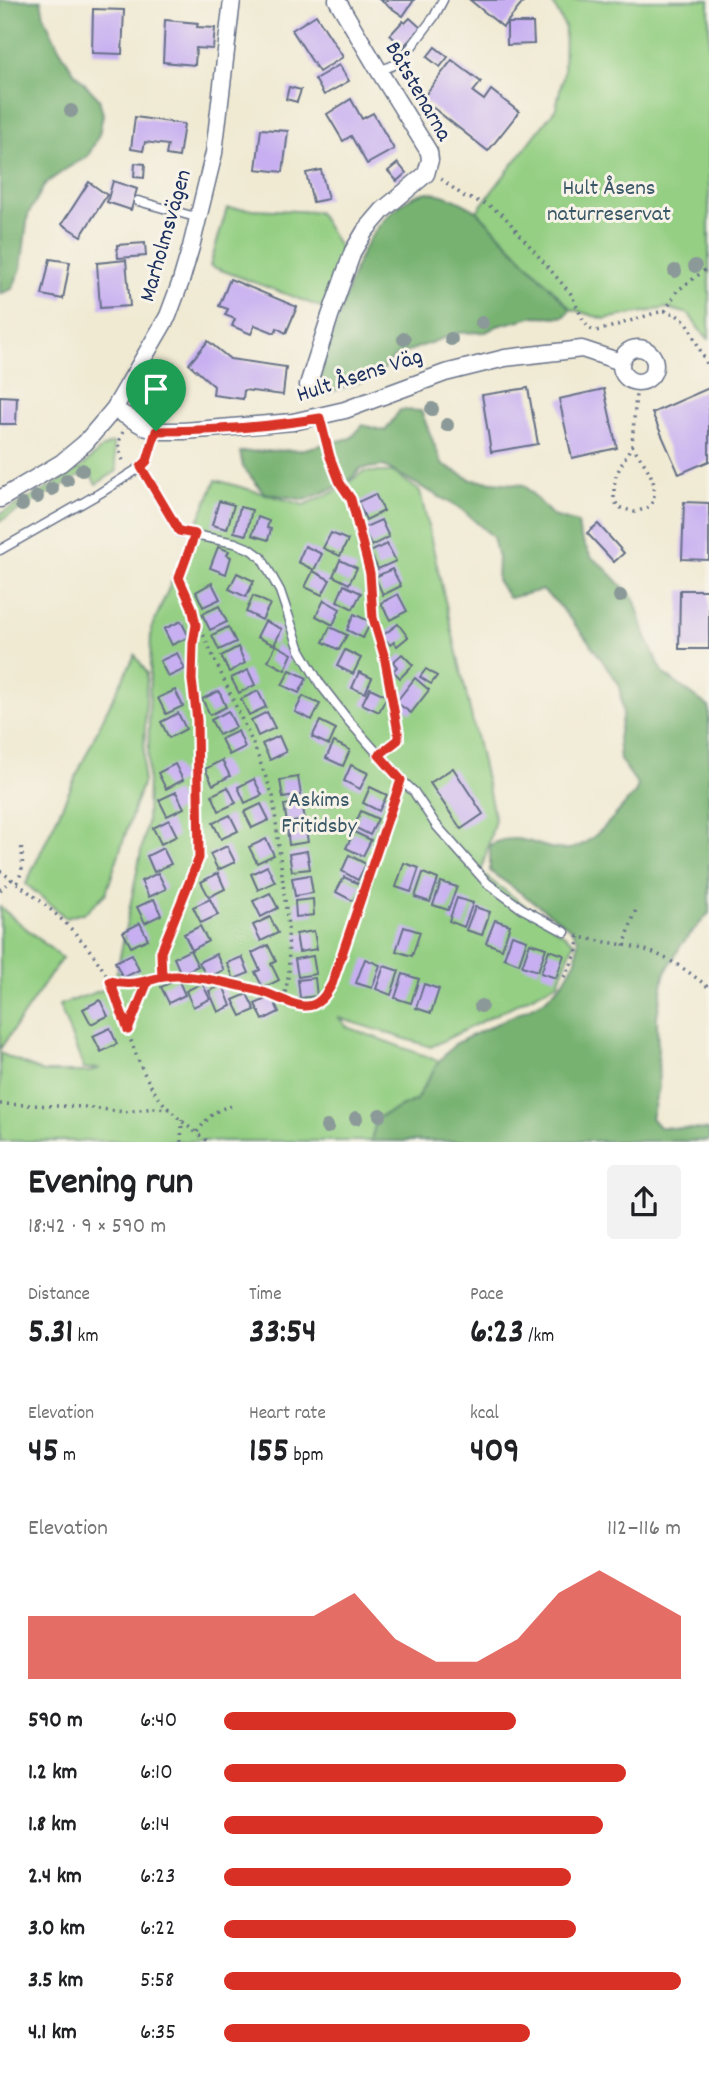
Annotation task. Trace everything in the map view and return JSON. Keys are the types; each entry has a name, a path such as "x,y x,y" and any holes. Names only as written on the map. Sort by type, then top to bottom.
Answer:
{"street":[{"name":"Marholmsvägen","path":"0,499 61,463 85,443 114,409 168,316 199,218 214,153 232,0"},
{"name":"Båtstenarna","path":"308,385 342,280 359,241 383,209 422,178 429,169 430,160 429,152 337,0"},
{"path":"641,348 650,354 654,364 651,374 642,381 637,381 627,377 621,368 621,362 630,350 641,348"},
{"name":"Hult Åsens Väg","path":"114,409 156,431 281,424 320,418 445,373 505,358 582,349 621,362"}],"lane":[{"path":"379,71 399,63 434,17 443,0"},
{"path":"138,201 199,218"},
{"path":"0,550 141,467 147,461 156,431"},
{"path":"141,467 179,531 235,543 261,557 280,591 300,650 320,684 348,720 414,792 436,825 487,883 521,908 565,932"}],"path":[{"path":"429,169 465,197 487,204 503,216 571,294 590,329 596,331 665,311 675,314 688,322 709,369"},
{"path":"665,311 677,292 709,267"},
{"path":"632,445 653,480 654,490 650,507 635,512 618,507 614,499 616,475 632,445 637,381"},
{"path":"320,418 330,457 340,483 351,499 370,573 373,618 384,655 398,732 398,740 379,755"},
{"path":"162,977 161,952 199,858 197,720 192,680 196,625 192,607 179,578 195,534"},
{"path":"196,625 199,625 243,722 273,796 288,926 289,972 284,999"},
{"path":"110,981 129,985 162,977 203,979 260,991 305,1006 325,997 332,984 401,780"},
{"path":"17,883 23,873 21,843"},
{"path":"0,871 68,927 91,953 110,981 138,1059 153,1090 170,1109 209,1142"},
{"path":"0,890 12,879"},
{"path":"624,946 636,909"},
{"path":"564,977 572,963 579,937"},
{"path":"589,939 643,950 666,959 709,988"},
{"path":"128,1030 148,981"},
{"path":"0,1104 85,1107 124,1112 170,1109"},
{"path":"197,1132 210,1114 234,1106"},
{"path":"181,1142 182,1120"}],"green space":[{"path":"0,0 41,0 44,16 58,46 73,71 99,99 103,114 99,135 88,156 45,184 28,215 21,269 12,289 0,294"},
{"name":"Hult Åsens naturreservat","path":"551,0 709,0 709,339 689,314 667,308 604,319 571,309 477,211 556,108 564,72 565,27"},
{"path":"428,192 447,197 477,211 571,309 564,317 535,316 497,326 486,332 457,333 395,356 377,377 316,397 329,343 365,246 399,206 412,197"},
{"path":"227,208 318,212 344,254 323,308 210,266"},
{"path":"400,410 421,411 442,464 472,480 524,485 553,516 578,523 580,536 591,557 634,598 647,640 664,674 709,707 709,913 681,945 664,975 657,1017 659,1088 651,1118 659,1127 709,1130 709,1141 371,1141 377,1118 416,1100 439,1061 456,1043 544,1001 564,981 576,960 578,939 570,928 490,871 490,845 513,839 553,848 574,848 591,839 607,824 635,793 638,785 620,760 618,738 623,712 619,684 586,638 558,604 542,590 509,598 497,580 498,558 493,537 460,508 384,466 360,469 347,483 305,500 264,493 243,467 240,452 300,450 351,438 363,425 385,431"},
{"path":"113,443 117,471 96,484 87,472 0,521 0,514 43,492 83,466 100,449"},
{"name":"Askims Fritidsby","path":"363,472 393,472 420,491 495,819 481,873 574,942 558,983 431,1047 339,1018 347,1027 439,1061 416,1100 377,1118 371,1141 0,1141 0,1053 43,1072 89,1072 100,1068 84,1069 59,1005 114,986 147,822 151,629 216,480 304,505 338,490"},
{"path":"135,655 147,673 143,781 106,893 86,912 66,918 26,884"},
{"path":"0,907 62,958 0,1049"}],"building":[{"path":"380,0 414,0 403,16"},
{"path":"470,0 525,0 503,27"},
{"path":"93,9 124,10 122,54 92,53"},
{"path":"316,15 343,57 319,72 292,30"},
{"path":"410,18 421,28 403,47 390,35 403,21 405,23"},
{"path":"165,20 198,23 197,27 215,28 213,49 196,48 195,65 163,62"},
{"path":"507,23 533,23 534,44 507,45"},
{"path":"435,47 448,57 440,67 427,57"},
{"path":"452,60 481,82 473,92 484,100 491,90 519,112 488,151 422,99"},
{"path":"339,65 349,81 324,95 315,79"},
{"path":"289,87 301,90 297,102 286,99"},
{"path":"351,99 362,119 373,113 394,149 367,164 351,136 343,141 327,114"},
{"path":"135,117 184,124 179,157 166,155 168,145 145,142 143,151 131,149"},
{"path":"261,129 288,131 283,172 256,169"},
{"path":"135,163 145,164 144,178 134,177"},
{"path":"398,163 406,173 397,181 388,171"},
{"path":"321,170 328,199 313,202 306,173"},
{"path":"113,181 137,189 131,210 107,202"},
{"path":"89,182 107,195 81,236 62,224"},
{"path":"145,243 146,256 118,258 117,245"},
{"path":"50,259 70,262 63,299 42,295"},
{"path":"126,260 130,306 100,308 97,263"},
{"path":"230,279 297,307 286,333 277,328 275,333 255,325 251,334 232,326 235,319 225,315 228,309 219,306"},
{"path":"208,341 230,359 286,367 283,395 244,390 243,399 213,395 214,386 189,364"},
{"path":"528,388 538,444 491,452 482,395"},
{"path":"709,388 709,461 679,474 652,413"},
{"path":"604,389 617,448 572,458 559,399"},
{"path":"0,396 17,397 16,424 0,424"},
{"path":"375,494 384,511 366,520 358,502"},
{"path":"219,501 234,505 227,529 212,525"},
{"path":"684,502 709,503 709,560 682,559"},
{"path":"240,507 252,510 246,535 234,532"},
{"path":"258,517 269,521 267,528 271,529 268,540 252,535"},
{"path":"381,520 389,537 371,546 363,528"},
{"path":"598,524 624,553 614,562 587,533"},
{"path":"331,533 348,540 340,556 323,548"},
{"path":"387,544 396,561 378,569 370,552"},
{"path":"305,546 322,554 314,570 298,562"},
{"path":"218,547 229,551 227,555 231,557 226,574 210,568"},
{"path":"340,560 357,568 349,584 333,576"},
{"path":"392,569 401,586 383,595 375,577"},
{"path":"313,571 330,580 322,595 305,587"},
{"path":"237,573 254,581 246,597 229,589"},
{"path":"212,583 220,599 203,607 196,592"},
{"path":"344,585 361,593 353,609 337,601"},
{"path":"680,590 709,590 709,649 679,649"},
{"path":"398,594 407,611 390,620 381,603"},
{"path":"253,596 270,604 262,620 246,612"},
{"path":"324,600 340,609 333,625 316,616"},
{"path":"219,606 227,622 210,630 202,614"},
{"path":"354,614 371,622 363,638 347,630"},
{"path":"181,621 189,637 172,645 164,629"},
{"path":"265,621 282,629 274,645 257,637"},
{"path":"398,624 408,637 397,646 394,642 390,645 382,636"},
{"path":"228,627 236,642 219,650 212,635"},
{"path":"330,627 347,635 339,650 323,642"},
{"path":"276,645 292,654 285,670 268,661"},
{"path":"238,647 245,663 229,672 221,656"},
{"path":"345,650 361,658 353,674 337,666"},
{"path":"177,653 185,669 168,677 160,661"},
{"path":"402,654 413,665 400,678 393,671 397,667 393,662"},
{"path":"426,669 437,676 431,684 420,677"},
{"path":"248,670 255,685 239,693 231,678"},
{"path":"290,670 307,678 299,693 282,685"},
{"path":"359,672 372,678 365,693 352,688"},
{"path":"415,678 429,690 411,713 396,702"},
{"path":"370,688 387,696 379,712 362,704"},
{"path":"175,690 183,706 166,714 158,698"},
{"path":"219,691 226,707 210,715 202,699"},
{"path":"258,691 266,707 249,715 241,699"},
{"path":"303,696 320,704 312,720 295,712"},
{"path":"228,711 236,727 219,735 211,720"},
{"path":"267,712 275,728 258,736 251,720"},
{"path":"178,713 186,729 169,738 161,722"},
{"path":"320,721 336,729 329,745 312,737"},
{"path":"238,731 245,747 229,755 221,739"},
{"path":"279,736 286,752 270,760 262,744"},
{"path":"334,742 350,750 343,766 326,758"},
{"path":"222,760 230,776 213,785 205,769"},
{"path":"175,764 183,780 166,789 158,773"},
{"path":"351,765 368,773 360,789 344,781"},
{"path":"453,768 483,814 461,829 430,783"},
{"path":"298,777 301,795 283,798 280,780"},
{"path":"254,779 262,795 245,803 238,787"},
{"path":"228,787 236,803 219,811 212,795"},
{"path":"370,787 387,795 379,811 363,803"},
{"path":"176,792 184,808 167,816 159,800"},
{"path":"302,802 305,820 287,823 284,805"},
{"path":"261,804 269,820 252,828 244,812"},
{"path":"361,811 378,819 370,835 354,827"},
{"path":"230,815 238,831 221,839 213,823"},
{"path":"169,820 177,836 161,844 153,828"},
{"path":"305,824 308,842 289,845 287,827"},
{"path":"354,832 371,840 363,856 346,848"},
{"path":"266,839 274,855 257,863 249,847"},
{"path":"227,846 235,862 218,870 210,854"},
{"path":"163,848 171,864 154,872 147,856"},
{"path":"307,851 310,869 292,871 289,854"},
{"path":"349,855 366,864 358,880 342,871"},
{"path":"404,863 419,868 411,892 396,887"},
{"path":"267,866 275,882 258,890 251,874"},
{"path":"158,873 166,889 149,897 141,881"},
{"path":"218,873 225,889 209,897 201,882"},
{"path":"423,873 438,879 430,902 415,897"},
{"path":"310,875 313,893 295,896 292,878"},
{"path":"344,877 361,885 353,901 336,892"},
{"path":"441,882 457,887 448,910 433,905"},
{"path":"270,893 278,908 261,917 253,901"},
{"path":"457,898 473,903 464,927 449,921"},
{"path":"154,899 161,915 145,923 137,907"},
{"path":"210,899 218,915 201,923 193,907"},
{"path":"313,899 314,915 296,917 295,901"},
{"path":"475,907 490,912 482,935 466,930"},
{"path":"270,917 278,933 261,941 253,925"},
{"path":"495,920 510,925 502,949 486,943"},
{"path":"140,923 148,939 131,947 123,932"},
{"path":"200,926 208,941 192,950 184,934"},
{"path":"404,927 420,932 412,956 396,951"},
{"path":"314,931 317,949 299,952 296,934"},
{"path":"512,935 527,940 519,964 504,958"},
{"path":"530,943 546,948 538,971 522,966"},
{"path":"268,945 276,961 271,964 279,980 263,988 255,972 260,970 252,953"},
{"path":"190,950 198,966 181,974 174,958"},
{"path":"549,950 564,955 556,978 541,973"},
{"path":"132,954 139,970 123,978 115,962"},
{"path":"216,954 224,970 207,978 199,962"},
{"path":"313,956 316,974 298,977 295,959"},
{"path":"242,957 249,973 234,979 227,963"},
{"path":"365,959 380,965 372,988 356,983"},
{"path":"384,966 399,971 391,995 376,989"},
{"path":"403,974 419,979 411,1003 395,998"},
{"path":"315,978 317,996 300,998 298,980"},
{"path":"178,979 185,995 169,1003 161,987"},
{"path":"202,983 210,999 193,1007 186,991"},
{"path":"424,984 439,989 431,1013 416,1008"},
{"path":"223,985 231,1006 218,1012 209,991"},
{"path":"247,994 255,1010 241,1016 233,1000"},
{"path":"272,996 279,1012 263,1020 255,1004"},
{"path":"100,1000 108,1016 91,1024 83,1009"},
{"path":"110,1028 117,1044 101,1052 93,1036"}],"route":[{"path":"156,431 147,461 141,467 179,531 195,534 179,578 192,607 196,625 192,680 197,720 199,858 161,952 162,977 148,981 128,1030 110,981 129,985 162,977 203,979 260,991 305,1006 325,997 332,984 401,780 379,755 398,740 398,732 384,655 373,618 370,573 351,499 340,483 330,457 320,418 184,431 156,431"}]}
